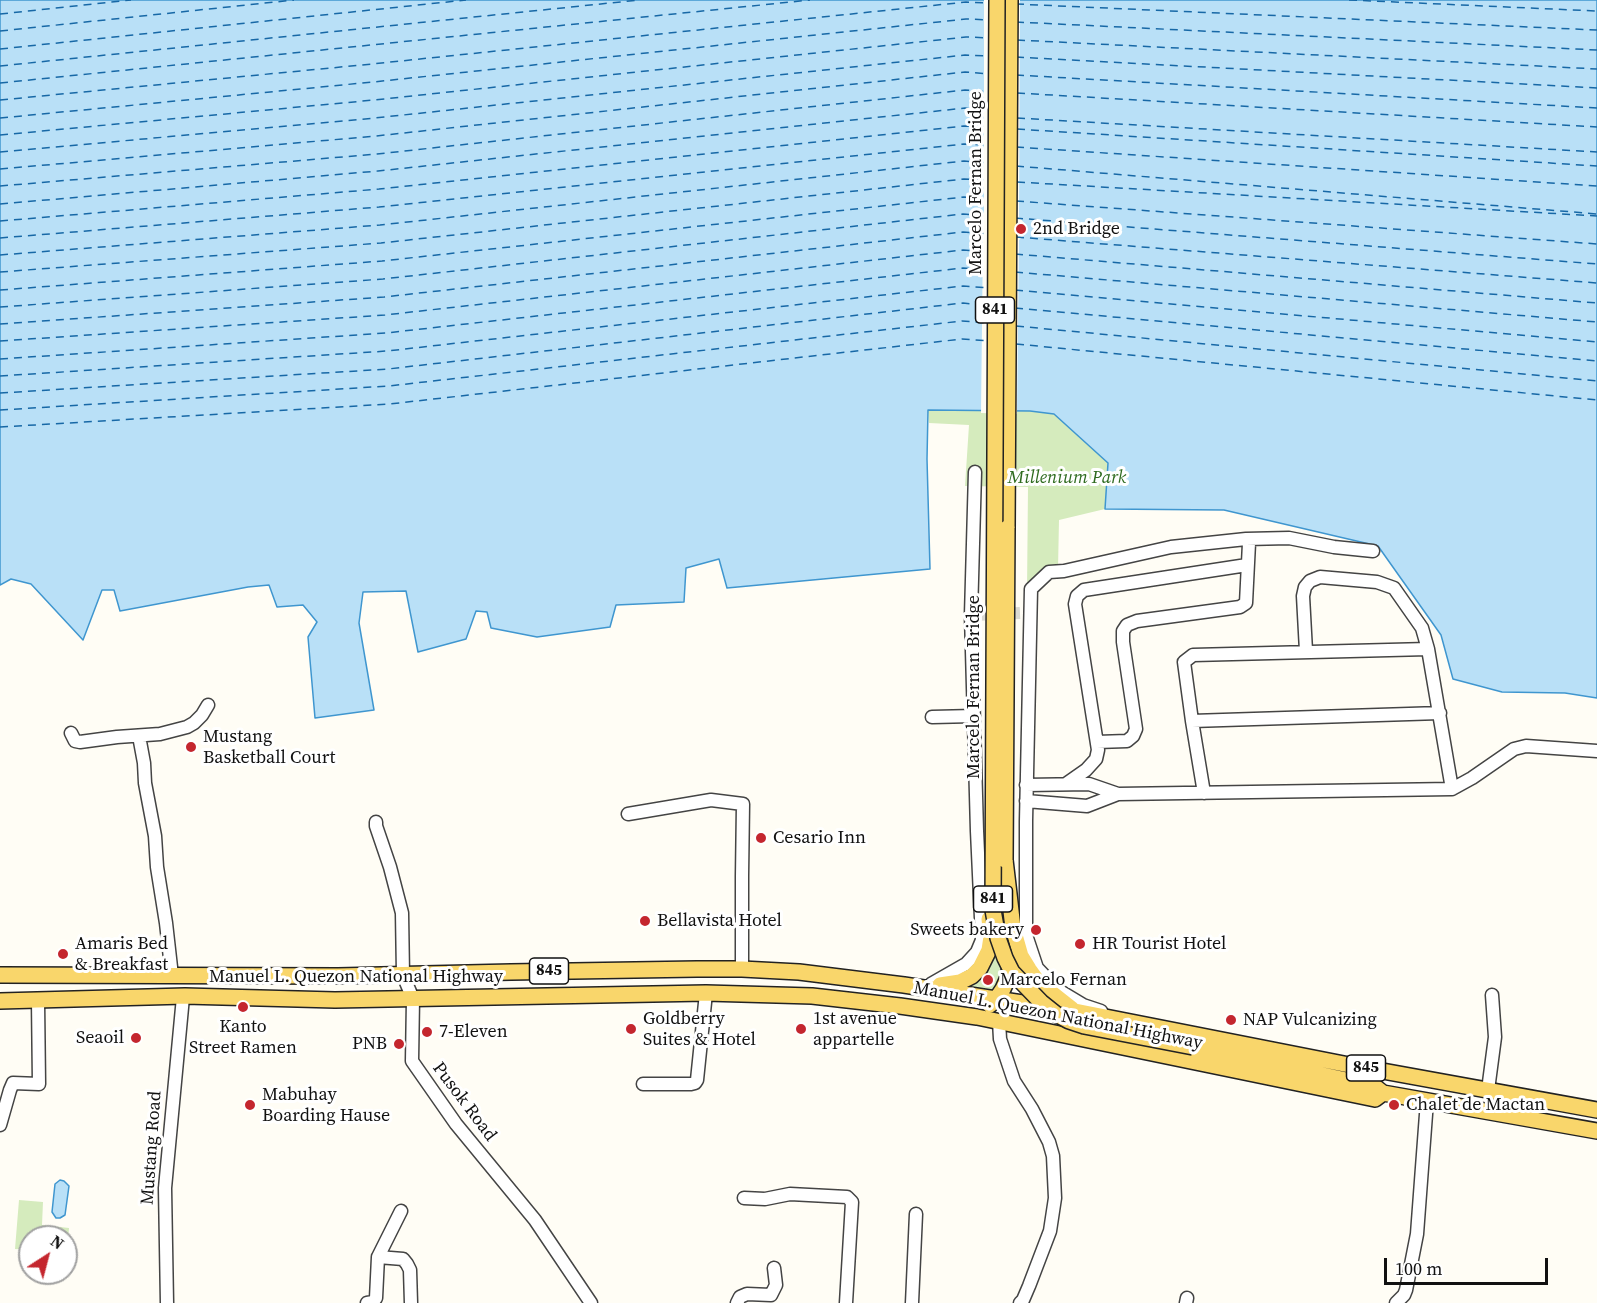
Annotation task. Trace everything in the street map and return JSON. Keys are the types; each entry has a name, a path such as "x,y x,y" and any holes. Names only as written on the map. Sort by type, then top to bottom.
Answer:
{"main road":[{"name":"Marcelo Fernan Bridge","path":"997,0 993,910 998,938 1005,958 1012,972 1034,995 1056,1014 1069,1021 1374,1086 1383,1093"},
{"name":"Marcelo Fernan Bridge","path":"1010,0 1005,860 1013,928 1022,956 1039,983 1075,1011"},
{"path":"925,988 960,982 972,976 980,968 991,937 982,861 984,575 994,528"},
{"path":"977,1017 997,998 1007,980 1012,963 1013,928"},
{"name":"Manuel L. Quezon National Highway","path":"0,975 338,976 742,969 812,974 997,998 1075,1011 1337,1063 1597,1110"},
{"path":"812,974 812,996"},
{"name":"Manuel L. Quezon National Highway","path":"0,1001 183,997 335,1000 706,993 812,996 977,1017 1375,1099 1383,1093 1597,1131"}],"street":[{"path":"925,988 966,964 977,952 982,940 972,615 975,472"},
{"path":"1136,1023 1083,1005 1058,990 1037,968 1026,935 1025,613 1031,589 1049,572 1064,572 1171,547 1246,539 1289,538 1373,551"},
{"path":"1097,742 1127,741 1136,729 1123,642 1123,631 1127,625 1137,621 1240,607 1246,603 1249,543"},
{"path":"1065,784 1086,770 1096,759 1098,750 1075,604 1077,596 1084,590 1247,565"},
{"path":"1306,651 1303,596 1305,587 1310,581 1320,577 1377,582 1394,588 1422,628 1440,712 1452,789"},
{"path":"1204,793 1184,662 1193,656 1428,649"},
{"path":"71,733 75,741 80,742 160,734 187,727 202,715 208,705"},
{"path":"1192,721 1440,712"},
{"path":"932,717 974,716"},
{"path":"139,736 172,976"},
{"path":"1026,785 1089,784 1119,794 1452,789 1514,749 1527,746 1597,751"},
{"path":"1026,801 1087,806 1119,794"},
{"path":"628,814 711,800 743,804 742,969"},
{"name":"Pusok Road","path":"376,822 402,913 403,975 413,999 412,1061 456,1124 535,1220 591,1303"},
{"path":"643,1084 695,1083 706,993"},
{"path":"1488,1090 1495,1037 1492,995"},
{"name":"Mustang Road","path":"167,1303 165,1188 183,997"},
{"path":"0,1125 13,1083 39,1084 38,1001"},
{"path":"999,1021 1000,1040 1014,1081 1032,1109 1049,1142 1053,1156 1054,1198 1050,1231 1020,1303"},
{"path":"1396,1303 1406,1290 1417,1234 1427,1101"},
{"path":"744,1198 765,1199 790,1194 847,1197 852,1202 846,1303"},
{"path":"367,1303 373,1302 376,1298 378,1257 401,1211"},
{"path":"912,1303 915,1214"},
{"path":"378,1257 403,1259 407,1264 410,1270 411,1303"},
{"path":"737,1303 740,1297 747,1294 771,1295 776,1285 774,1268"}],"green space":[{"name":"Millenium Park","path":"928,409 1030,411 1054,414 1108,463 1105,509 1059,520 1058,569 1045,585 1034,591 1027,591 1028,487 965,486 969,425 929,423"},
{"path":"995,955 1003,970 998,988 990,995 958,989 982,975"},
{"path":"19,1200 43,1202 42,1225 18,1225 18,1249 15,1249"}],"water":[{"path":"0,0 1597,0 1597,698 1565,693 1502,692 1453,679 1441,635 1378,546 1224,510 1105,509 1108,463 1054,414 1030,411 928,410 930,569 727,588 719,559 686,568 684,602 616,605 610,627 537,637 491,628 487,612 476,611 466,639 418,652 406,591 363,592 359,623 374,710 315,718 308,637 317,622 303,605 277,607 269,585 120,611 114,590 102,590 83,640 31,584 11,579 0,585"},
{"path":"60,1180 69,1186 65,1215 56,1218 52,1212 55,1184"}],"pier":[{"path":"984,0 1020,0 1019,217 1026,225 1026,233 1019,240 1017,414 981,413 983,236 975,229 975,224 984,213"}],"ferry route":[{"path":"0,14 131,0"},
{"path":"0,31 294,0"},
{"path":"0,49 466,0"},
{"path":"0,66 639,0"},
{"path":"0,83 810,0"},
{"path":"1349,0 1597,11"},
{"path":"0,100 966,2 990,3"},
{"path":"1016,4 1597,30"},
{"path":"0,118 373,82 966,19 990,20"},
{"path":"1016,22 1597,50"},
{"path":"0,135 374,100 966,37 991,38"},
{"path":"1017,40 1597,69"},
{"path":"0,152 375,118 965,55 990,56"},
{"path":"1016,57 1597,88"},
{"path":"0,169 376,136 965,72 990,74"},
{"path":"1016,75 1597,108"},
{"path":"0,186 377,154 965,90 991,92"},
{"path":"1017,93 1597,127"},
{"path":"0,204 378,171 965,108 989,113"},
{"path":"1017,118 1597,152"},
{"path":"0,221 379,189 964,126 988,127"},
{"path":"1017,129 1597,166"},
{"path":"0,238 379,207 964,144 990,145"},
{"path":"1016,147 1597,186"},
{"path":"0,255 380,225 964,161 990,163"},
{"path":"1016,166 1597,214"},
{"path":"0,272 381,243 964,179 988,180"},
{"path":"1017,182 1597,216"},
{"path":"0,290 382,261 964,197 990,199"},
{"path":"1016,201 1597,244"},
{"path":"0,307 383,279 963,214 989,216"},
{"path":"1015,218 1597,264"},
{"path":"0,324 384,297 963,232 990,234"},
{"path":"1016,237 1597,283"},
{"path":"0,341 385,315 963,250 989,252"},
{"path":"1015,254 1597,303"},
{"path":"0,359 386,333 963,268 989,270"},
{"path":"1015,272 1597,322"},
{"path":"0,376 387,351 963,286 989,288"},
{"path":"1015,290 1597,342"},
{"path":"0,393 388,369 963,303 990,306"},
{"path":"1015,308 1597,361"},
{"path":"0,410 389,386 962,321 988,323"},
{"path":"1016,326 1597,381"},
{"path":"0,427 390,404 962,339 990,341"},
{"path":"1016,344 1597,400"}],"tunnel":[{"path":"973,615 1020,613"}],"place":[{"name":"2nd Bridge","path":"1021,229"},
{"name":"Mustang Basketball Court","path":"191,747"},
{"name":"Cesario Inn","path":"761,838"},
{"name":"Bellavista Hotel","path":"645,921"},
{"name":"Sweets bakery","path":"1036,930"},
{"name":"HR Tourist Hotel","path":"1080,944"},
{"name":"Amaris Bed & Breakfast","path":"63,954"},
{"name":"Marcelo Fernan","path":"988,980"},
{"name":"Kanto Street Ramen","path":"243,1007"},
{"name":"NAP Vulcanizing","path":"1231,1020"},
{"name":"Goldberry Suites & Hotel","path":"631,1029"},
{"name":"1st avenue appartelle","path":"801,1029"},
{"name":"7-Eleven","path":"427,1032"},
{"name":"Seaoil","path":"136,1038"},
{"name":"PNB","path":"399,1044"},
{"name":"Mabuhay Boarding Hause","path":"250,1105"},
{"name":"Chalet de Mactan","path":"1394,1105"}]}
